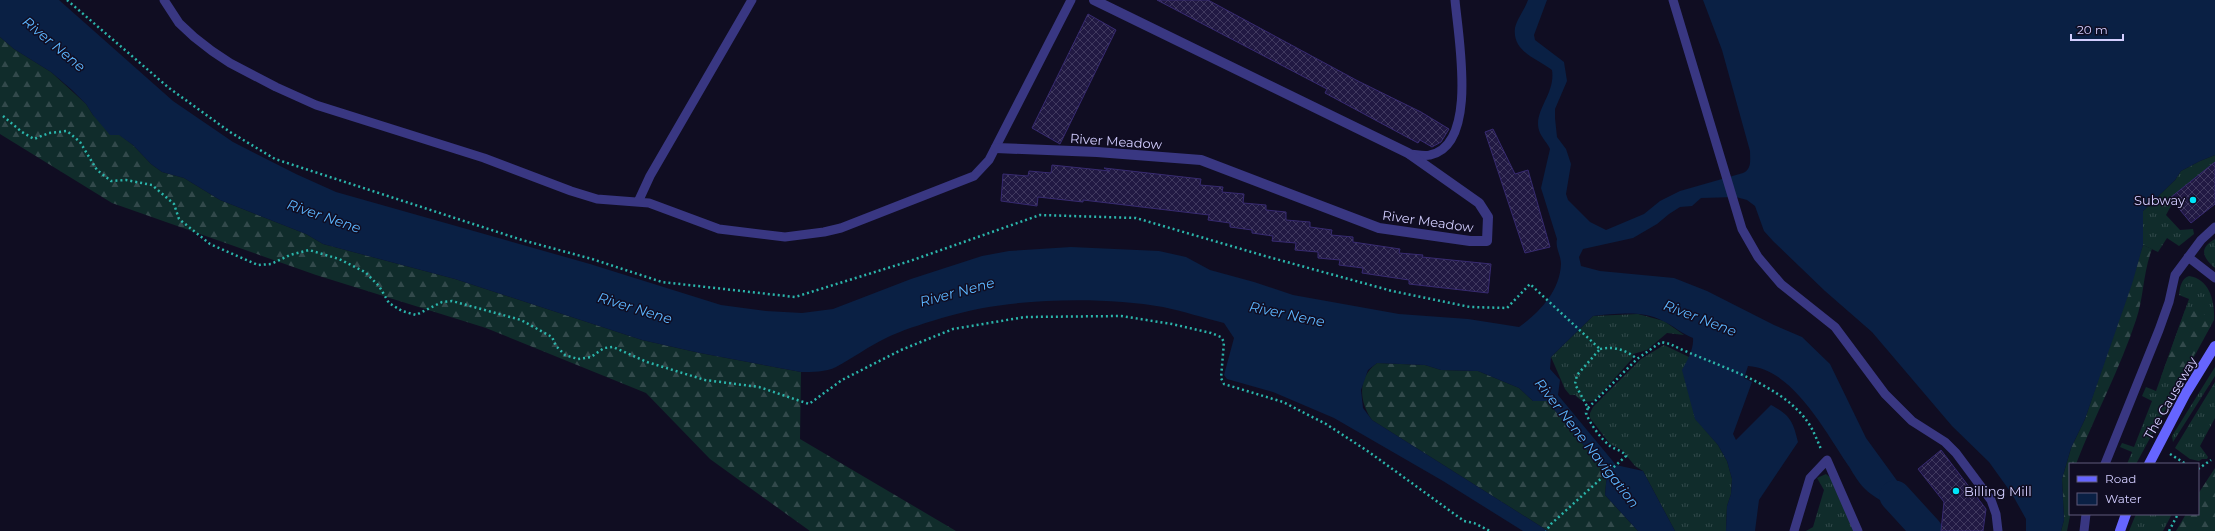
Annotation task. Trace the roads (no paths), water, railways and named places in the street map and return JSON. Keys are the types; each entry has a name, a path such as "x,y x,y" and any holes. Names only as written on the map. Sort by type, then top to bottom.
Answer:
{"street":[{"name":"River Meadow","path":"996,148 1097,152 1201,160 1379,228 1470,241 1488,241 1488,217 1479,203 1408,154 1094,0"},
{"name":"The Causeway","path":"2149,463 2156,446 2215,346"},
{"path":"2120,531 2126,515"}],"lane":[{"path":"164,0 179,23 212,51 269,84 316,105 484,158 571,191 597,199 649,203 719,229 765,236 803,236 841,228 968,179 982,169 996,148 1071,0"},
{"path":"638,202 650,176 752,0"},
{"path":"1408,154 1430,156 1447,146 1458,127 1462,99 1455,0"},
{"path":"1673,0 1742,229 1758,257 1781,284 1835,327 1885,394 1912,421 1945,442 1956,453 1991,500 1996,514 1998,531"},
{"path":"2105,463 2159,330 2169,302 2175,275 2201,240 2215,227"},
{"path":"2188,257 2215,278"},
{"path":"1794,531 1810,478 1827,460 1858,531"},
{"path":"2084,531 2086,515"}],"water":[{"name":"River Nene Navigation","path":"0,0 59,0 173,101 233,142 296,174 336,192 590,264 721,305 766,311 802,313 833,309 911,279 982,256 1009,251 1071,247 1159,251 1186,257 1210,270 1293,295 1399,314 1468,319 1519,327 1541,308 1553,292 1560,274 1561,264 1557,239 1541,188 1550,149 1540,133 1538,125 1541,110 1551,87 1552,70 1527,54 1518,43 1515,36 1516,25 1528,0 1547,0 1534,35 1535,40 1564,62 1567,81 1555,109 1555,118 1557,137 1566,149 1571,164 1566,194 1568,200 1590,222 1606,230 1644,214 1660,201 1680,191 1743,173 1749,167 1750,151 1722,50 1703,0 2215,0 2215,155 2181,171 2175,180 2143,211 2143,245 2132,284 2085,419 2071,448 2062,479 2064,520 2061,531 2026,531 2026,519 2012,494 1989,462 1952,426 1872,332 1825,291 1773,241 1764,231 1755,206 1747,200 1736,197 1701,198 1692,206 1680,207 1657,224 1633,238 1583,249 1579,257 1581,266 1600,271 1674,278 1707,291 1774,325 1802,337 1830,364 1866,438 1906,493 1918,502 1932,521 1919,531 1910,531 1901,515 1870,494 1860,484 1819,422 1794,390 1780,378 1764,370 1748,366 1744,378 1752,382 1733,434 1736,440 1771,405 1783,412 1790,419 1798,442 1759,500 1755,531 1726,531 1727,506 1731,494 1732,479 1727,461 1718,445 1695,419 1682,370 1691,351 1693,338 1667,323 1646,315 1611,314 1593,316 1551,357 1550,369 1560,380 1558,395 1616,465 1643,471 1675,531 1638,531 1605,495 1607,473 1547,401 1533,401 1519,388 1478,371 1441,370 1425,365 1377,363 1368,370 1361,390 1363,408 1372,420 1548,531 1523,531 1443,481 1334,418 1273,392 1227,379 1224,375 1234,338 1224,323 1163,307 1138,303 1084,300 1027,302 999,305 949,316 893,335 832,369 801,372 700,353 642,340 455,279 323,244 306,234 220,200 184,178 162,172 151,164 133,145 119,135 110,135 86,104 72,90 51,72 14,49 0,37"}],"waterway":[{"name":"River Nene","path":"1895,496 1927,531"}],"place":[{"name":"Subway","path":"2193,200"},
{"name":"Billing Mill","path":"1956,491"}]}
